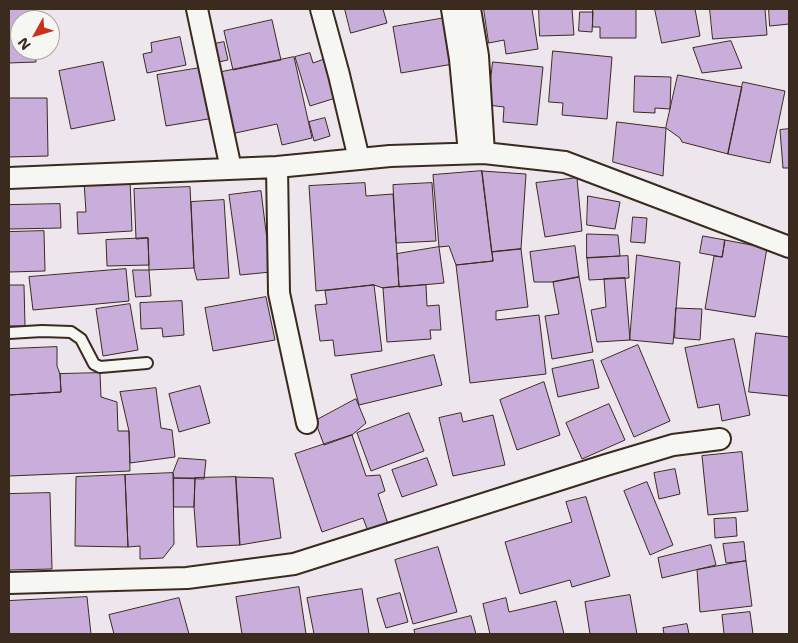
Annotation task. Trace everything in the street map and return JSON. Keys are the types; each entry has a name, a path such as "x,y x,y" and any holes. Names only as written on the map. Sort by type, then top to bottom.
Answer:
{"street":[{"path":"196,9 231,169"},
{"path":"321,9 360,159"},
{"path":"452,9 477,153"},
{"path":"470,9 478,56 477,153"},
{"path":"9,178 277,167 390,156 477,153 565,162 789,247"},
{"path":"277,167 279,293 307,424"},
{"path":"9,583 187,578 294,564 673,445 720,439"}],"lane":[{"path":"9,333 71,332 81,339 94,364 100,367 147,362"}],"building":[{"path":"9,9 32,9 10,10 10,60 36,60 36,62 9,63"},
{"path":"345,9 383,9 387,23 351,33"},
{"path":"484,9 532,9 538,49 506,54 504,40 489,43"},
{"path":"539,9 572,9 574,35 540,36"},
{"path":"593,9 636,9 636,38 600,38 600,27 593,27"},
{"path":"655,9 695,9 700,36 662,43"},
{"path":"710,9 765,9 767,35 713,39"},
{"path":"769,9 789,9 789,24 770,26"},
{"path":"580,12 593,12 592,32 579,31"},
{"path":"445,18 453,64 401,73 393,27"},
{"path":"272,20 281,60 233,70 224,31"},
{"path":"180,37 186,65 147,73 143,54 152,52 151,43"},
{"path":"731,41 742,68 702,73 693,48"},
{"path":"224,42 228,60 214,63 209,45"},
{"path":"553,51 612,57 607,119 562,115 563,103 549,102"},
{"path":"310,53 313,63 330,57 342,96 310,106 295,57"},
{"path":"294,57 312,138 282,145 277,124 231,134 217,73"},
{"path":"103,62 115,120 71,129 59,71"},
{"path":"493,62 543,67 537,125 503,122 504,107 488,105"},
{"path":"206,67 214,118 166,126 157,75"},
{"path":"678,75 742,87 728,154 682,142 680,138 666,128"},
{"path":"635,76 671,77 670,109 655,108 655,113 634,112"},
{"path":"743,82 785,91 770,163 728,154"},
{"path":"9,98 47,98 48,156 9,157"},
{"path":"325,118 330,136 314,141 309,122"},
{"path":"617,122 666,128 663,176 613,162"},
{"path":"789,129 789,168 783,168 780,130"},
{"path":"482,171 493,261 456,265 449,246 439,247 433,175"},
{"path":"482,171 526,174 521,249 492,252"},
{"path":"577,178 582,231 545,237 536,183"},
{"path":"130,180 132,231 78,234 77,212 86,212 84,182"},
{"path":"365,183 366,196 393,194 399,286 383,288 374,285 316,291 309,186"},
{"path":"432,183 436,241 396,243 393,185"},
{"path":"190,187 194,268 149,270 148,238 136,239 134,189"},
{"path":"261,191 271,272 240,275 229,195"},
{"path":"588,196 620,202 615,229 587,225"},
{"path":"224,200 229,278 197,280 194,268 191,202"},
{"path":"60,204 61,228 9,229 9,205"},
{"path":"633,217 647,218 645,243 631,242"},
{"path":"44,231 45,271 9,272 9,232"},
{"path":"587,234 618,235 620,256 587,258"},
{"path":"703,236 725,240 722,257 700,253"},
{"path":"148,238 149,265 107,266 106,240"},
{"path":"725,240 767,248 755,317 705,309 714,256 722,257"},
{"path":"575,246 579,277 553,282 534,282 530,252"},
{"path":"439,247 444,283 399,287 397,254"},
{"path":"521,249 528,307 496,311 496,320 539,315 546,374 470,383 456,265 493,261 492,252"},
{"path":"637,255 680,262 673,344 630,340"},
{"path":"628,256 629,278 589,280 587,258"},
{"path":"126,269 129,301 33,310 29,277"},
{"path":"133,270 149,270 151,296 136,297"},
{"path":"579,277 593,352 552,359 545,316 559,314 553,282"},
{"path":"625,278 630,340 597,342 591,310 606,307 604,279"},
{"path":"9,285 24,285 25,326 9,326"},
{"path":"374,285 382,351 335,356 333,340 320,341 315,305 327,304 325,291"},
{"path":"426,285 427,306 439,305 441,330 430,330 431,339 387,342 383,288"},
{"path":"266,297 275,340 213,351 205,308"},
{"path":"182,301 184,335 163,337 162,328 141,329 140,303"},
{"path":"130,304 138,350 103,356 96,309"},
{"path":"676,308 702,309 700,340 675,338"},
{"path":"756,333 789,337 789,396 749,392"},
{"path":"734,339 750,415 722,421 719,404 698,408 685,348"},
{"path":"638,345 670,421 634,437 601,361"},
{"path":"57,347 57,366 60,374 61,392 9,395 9,349"},
{"path":"434,355 442,385 359,405 351,375"},
{"path":"593,360 599,388 558,397 552,369"},
{"path":"100,373 101,397 117,402 118,431 129,431 130,471 9,476 9,395 61,392 60,374"},
{"path":"544,382 560,435 517,450 500,400"},
{"path":"200,386 210,423 179,432 169,394"},
{"path":"156,388 161,428 172,430 175,457 130,463 129,431 120,392"},
{"path":"356,399 366,423 352,435 324,445 315,421"},
{"path":"609,404 625,440 582,459 566,423"},
{"path":"409,413 424,451 371,471 357,433"},
{"path":"461,413 463,422 493,415 505,465 453,476 439,418"},
{"path":"352,435 366,476 380,475 385,491 378,494 388,524 368,531 363,518 322,532 295,454"},
{"path":"742,452 748,511 708,515 702,456"},
{"path":"179,458 206,460 204,479 174,478 173,473"},
{"path":"427,458 437,485 402,497 392,470"},
{"path":"675,469 680,494 659,499 654,473"},
{"path":"173,473 174,544 163,558 140,559 140,546 128,547 125,475"},
{"path":"125,475 128,547 75,546 76,477"},
{"path":"236,477 240,545 197,547 194,507 195,478"},
{"path":"236,477 273,478 281,538 240,545"},
{"path":"174,478 195,478 194,507 174,507"},
{"path":"647,482 673,545 650,555 624,491"},
{"path":"50,493 52,569 9,570 9,494"},
{"path":"586,497 610,576 572,587 570,580 520,594 505,542 572,522 566,502"},
{"path":"736,518 737,536 715,538 714,519"},
{"path":"744,542 746,561 726,563 723,544"},
{"path":"711,545 716,565 662,578 658,558"},
{"path":"438,547 457,612 413,624 395,560"},
{"path":"746,561 752,606 700,612 697,570"},
{"path":"299,587 306,634 242,634 236,597"},
{"path":"362,589 369,634 314,634 307,598"},
{"path":"400,593 408,622 386,628 377,599"},
{"path":"630,595 637,634 590,634 585,602"},
{"path":"87,597 91,634 9,634 9,601"},
{"path":"179,598 189,634 114,634 109,615"},
{"path":"506,598 509,612 556,601 564,634 490,634 483,604"},
{"path":"750,612 753,634 724,634 722,615"},
{"path":"471,616 476,634 415,634 414,630"},
{"path":"687,624 689,634 664,634 663,628"}]}
